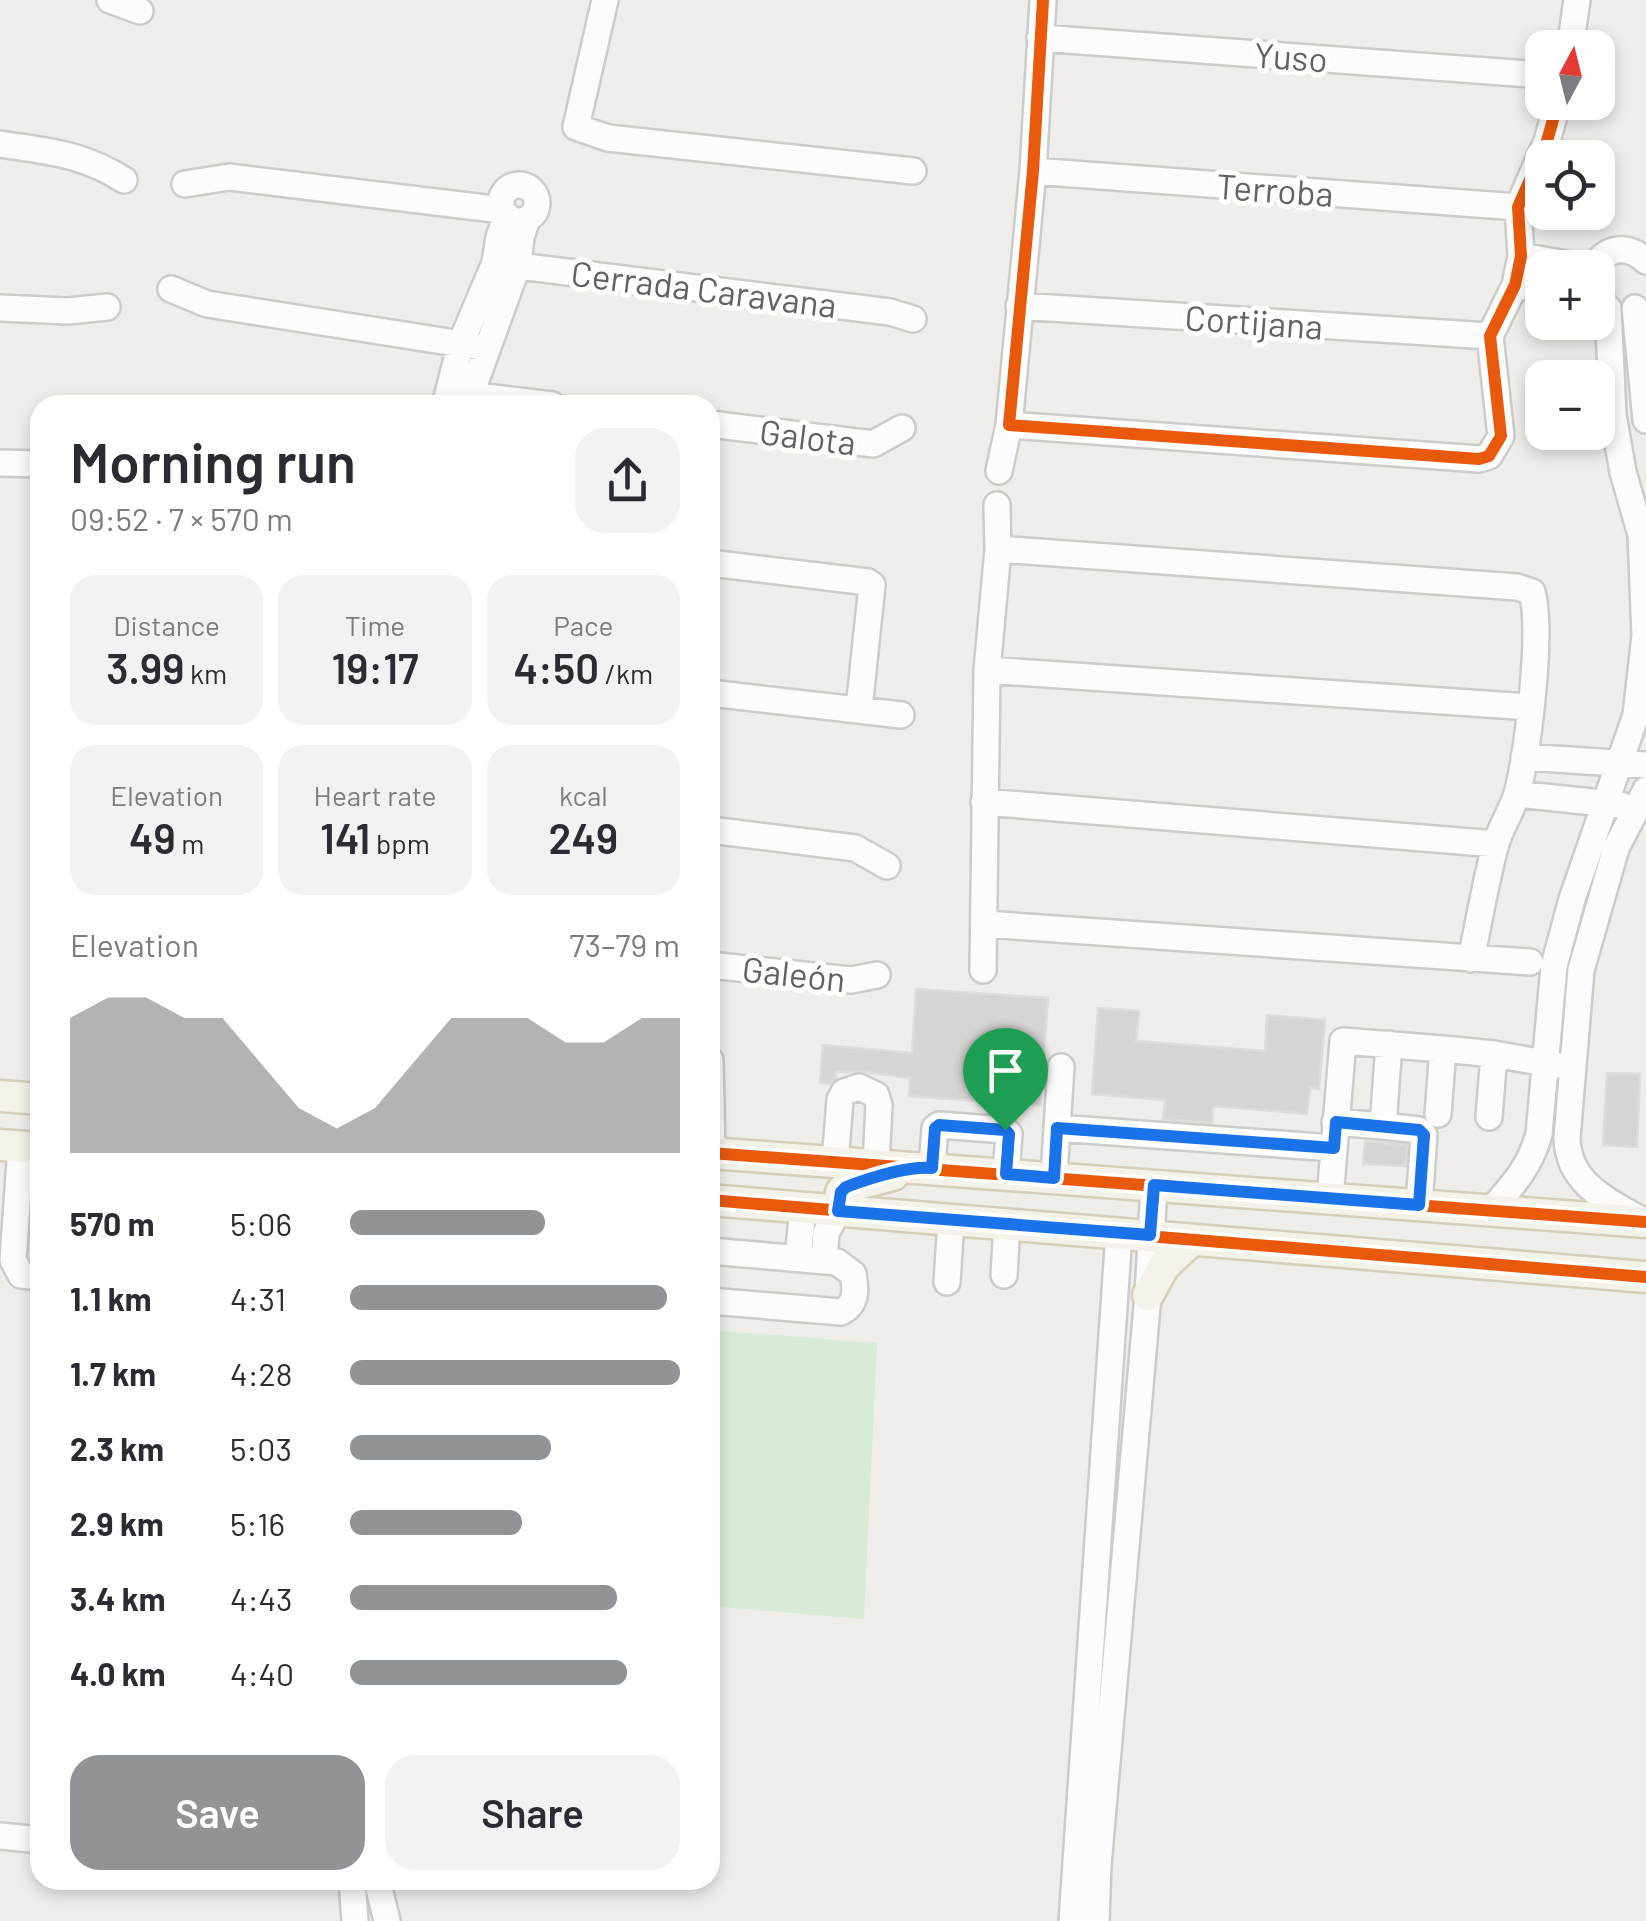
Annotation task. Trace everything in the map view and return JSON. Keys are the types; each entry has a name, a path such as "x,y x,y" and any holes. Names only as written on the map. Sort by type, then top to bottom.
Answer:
{"main road":[{"path":"0,1096 30,1095"},
{"path":"720,1154 1644,1221"},
{"path":"722,1202 789,1188 800,1159"},
{"path":"838,1211 841,1192 846,1187 920,1167"},
{"path":"722,1202 1646,1278"},
{"path":"1148,1296 1164,1266 1192,1240"}],"street":[{"path":"110,0 140,11"},
{"path":"605,0 576,128 608,138 913,171"},
{"path":"999,471 1009,425 1043,0"},
{"path":"1573,30 1578,0"},
{"name":"Yuso","path":"1040,38 1525,73"},
{"path":"1527,250 1518,207 1553,120"},
{"path":"0,144 77,156 124,180"},
{"name":"Terroba","path":"1032,171 1518,207"},
{"path":"185,184 230,177 512,215 521,237 474,345 458,395"},
{"path":"1615,251 1638,254 1646,261"},
{"name":"Cerrada Caravana","path":"507,263 870,310 913,319"},
{"path":"170,289 207,304 474,345"},
{"path":"1009,425 1479,459 1489,456 1502,436 1490,336 1525,294"},
{"path":"1615,309 1622,311 1641,303 1646,420"},
{"name":"Cortijana","path":"1018,306 1490,336"},
{"path":"0,308 68,311 107,307"},
{"path":"1491,1210 1522,1176 1533,1157 1539,1134 1544,1064 1542,964 1572,898 1636,714 1643,656 1644,534 1624,472 1613,415 1606,340"},
{"name":"Galota","path":"720,425 873,444 902,428"},
{"path":"0,462 30,464"},
{"path":"983,970 987,670 998,549 997,505"},
{"path":"998,549 1517,587 1532,592 1535,604 1524,758 1517,794 1496,844 1471,960"},
{"path":"720,564 872,585 860,709"},
{"path":"987,670 1530,707"},
{"path":"720,694 901,715"},
{"path":"1524,758 1646,765"},
{"path":"1517,794 1605,802 1644,800"},
{"path":"1644,800 1616,848 1582,970 1567,1138 1573,1163 1592,1192 1644,1221"},
{"path":"984,802 1496,844"},
{"path":"720,831 855,848 887,866"},
{"path":"986,924 1582,970"},
{"name":"Galeón","path":"720,965 851,980 878,975"},
{"path":"1330,1198 1341,1042 1494,1054 1571,1066"},
{"path":"1383,1126 1389,1044"},
{"path":"1438,1114 1443,1049"},
{"path":"1490,1117 1494,1054"},
{"path":"1054,1178 1061,1067"},
{"path":"835,1162 840,1100 844,1092 858,1087 871,1090 879,1105 876,1164"},
{"path":"1336,1122 1419,1130 1424,1135 1419,1205"},
{"path":"920,1167 939,1125 1005,1130 1009,1134 1006,1174"},
{"path":"1057,1128 1334,1148"},
{"path":"20,1147 13,1260 22,1275 30,1276"},
{"path":"1072,1921 1086,1865 1126,1558 1154,1185"},
{"path":"798,1258 803,1208"},
{"path":"824,1260 826,1234 838,1211"},
{"path":"946,1282 951,1221"},
{"path":"1004,1274 1007,1225"},
{"path":"1096,1921 1086,1865 1096,1556 1119,1233"},
{"path":"720,1252 837,1262 854,1274 854,1300 841,1312 720,1302"},
{"path":"1096,1556 1126,1558"},
{"path":"0,1836 30,1839"},
{"path":"352,1890 354,1921"},
{"path":"380,1890 388,1921"}],"green space":[{"path":"720,1331 877,1343 864,1619 720,1607"}],"building":[{"path":"916,989 1048,998 1040,1105 909,1096 910,1078 865,1072 836,1072 836,1079 830,1084 820,1083 823,1045 912,1053"},
{"path":"1098,1008 1139,1011 1136,1041 1265,1051 1267,1015 1325,1020 1319,1089 1310,1088 1307,1114 1213,1106 1212,1123 1163,1119 1165,1100 1092,1094"},
{"path":"1607,1073 1640,1074 1637,1147 1603,1145"},
{"path":"1365,1141 1407,1145 1406,1166 1363,1164"}],"cycle path":[{"path":"1043,0 1033,171 1009,425 1479,459 1489,456 1501,436 1490,336 1515,285 1521,256 1518,207 1553,120"},
{"path":"720,1154 1646,1222"},
{"path":"720,1201 1646,1277"}],"route":[{"path":"1336,1122 1419,1130 1424,1135 1419,1205 1154,1185 1150,1235 838,1211 841,1192 846,1187 897,1174 908,1166 932,1168 935,1128 939,1125 1005,1130 1009,1134 1006,1174 1054,1178 1057,1128 1334,1148 1336,1122"}]}
